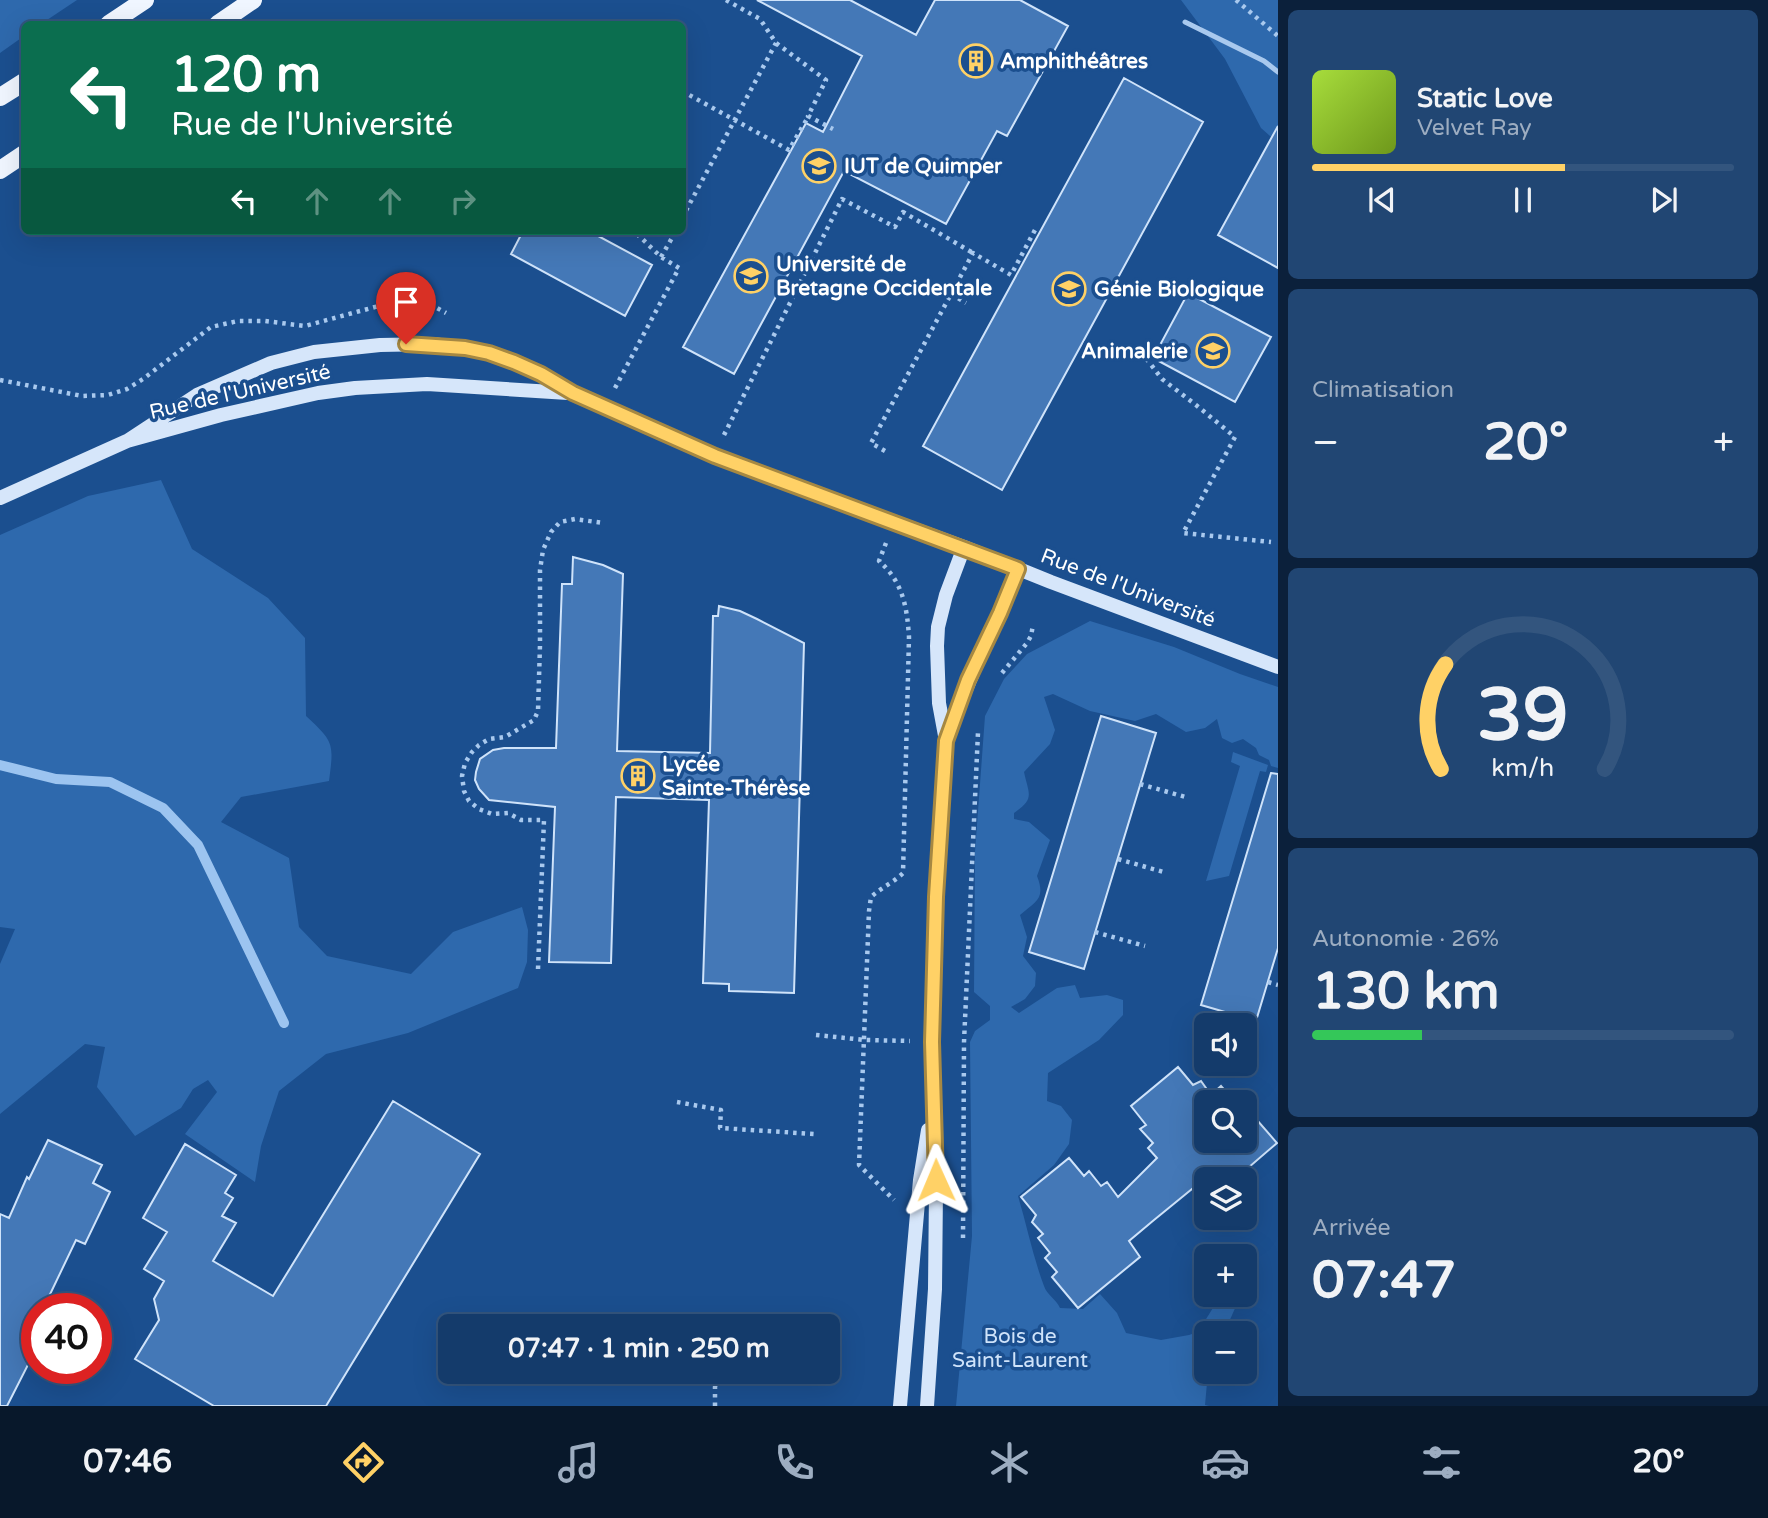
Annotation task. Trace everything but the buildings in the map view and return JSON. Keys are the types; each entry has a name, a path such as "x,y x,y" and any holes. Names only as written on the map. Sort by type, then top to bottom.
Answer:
{"main road":[{"path":"114,21 145,0"},
{"path":"222,21 253,0"},
{"path":"0,97 21,84"},
{"path":"0,170 21,156"}],"street":[{"name":"Rue de l'Université","path":"127,442 197,395 271,363 340,348 406,344 465,348 514,362 573,393 715,456 964,547 1278,667"},
{"name":"Rue de l'Université","path":"0,498 127,442 244,409 318,393 428,384 573,393"},
{"path":"927,1406 935,1289 936,1190 932,1042 936,897 946,741 939,703 938,626 964,547"},
{"path":"946,741 968,680 1018,569"},
{"path":"900,1406 920,1180 934,1094"}],"lane":[{"path":"1185,22 1264,61 1278,72"}],"path":[{"path":"686,93 789,150 826,80 776,43 760,19 726,0"},
{"path":"1236,0 1278,36"},
{"path":"686,211 776,43"},
{"path":"808,116 833,129"},
{"path":"715,456 842,199 895,227 902,212 1011,275 1035,230"},
{"path":"618,383 679,268 662,257 638,235"},
{"path":"662,257 674,235"},
{"path":"885,451 871,443 973,253"},
{"path":"951,295 966,303"},
{"path":"0,380 82,396 108,395 127,389 143,379 211,327 238,321 305,326 408,298 421,299 446,313"},
{"path":"1135,346 1161,379 1235,437 1183,534 1271,542"},
{"path":"538,969 544,820 520,820 508,813 492,814 479,809 469,801 464,791 462,776 465,764 479,745 489,739 505,737 534,720 538,712 540,570 543,550 551,532 560,522 575,519 603,523"},
{"path":"893,522 879,561 899,586 907,613 909,636 903,873 894,883 881,888 871,897 859,1165 902,1208"},
{"path":"999,677 1027,643 1033,625"},
{"path":"962,1250 964,1042 975,767 979,728"},
{"path":"1140,784 1189,798"},
{"path":"1118,859 1167,873"},
{"path":"1095,932 1145,946"},
{"path":"1268,982 1278,985"},
{"path":"816,1035 865,1040 964,1042"},
{"path":"677,1102 721,1110 720,1128 814,1134"},
{"path":"715,1406 716,1384"}],"green space":[{"path":"0,0 77,0 46,21 21,21 21,38 0,53"},
{"path":"1181,0 1278,0 1278,143 1261,128 1225,59"},
{"path":"161,480 192,549 268,598 305,638 306,716 330,744 329,781 241,797 221,822 289,858 299,927 327,956 411,974 453,932 522,907 528,930 527,962 518,988 408,1033 326,1054 279,1091 261,1146 255,1182 185,1134 217,1092 208,1080 193,1089 181,1108 135,1136 97,1087 105,1047 85,1044 0,1114 0,964 15,929 0,927 0,535 88,496"},
{"name":"Bois de Saint-Laurent","path":"1090,621 1174,647 1278,687 1278,768 1271,766 1269,760 1259,755 1256,748 1243,739 1232,743 1222,738 1217,719 1205,728 1186,732 1156,714 1135,721 1090,711 1053,694 1044,697 1055,730 1050,744 1024,772 1029,796 1025,804 1014,813 1014,819 1029,822 1050,840 1037,876 1040,895 1035,903 1020,915 1027,937 1023,956 1036,973 1035,986 1025,999 1011,1007 1019,1013 1057,988 1075,985 1080,998 1107,995 1123,1000 1123,1015 1099,1040 1048,1073 1047,1101 1061,1106 1072,1120 1069,1144 1054,1165 1018,1196 1033,1253 1044,1286 1060,1308 1083,1309 1100,1294 1117,1313 1126,1333 1161,1340 1194,1333 1194,1384 1207,1384 1205,1405 1209,1406 956,1406 972,1236 970,1042 975,1031 990,1020 990,1006 974,992 975,852 985,716 1004,679 1027,654"},
{"path":"1233,752 1268,765 1266,772 1260,771 1229,876 1206,881 1240,766 1231,762"},
{"name":"Bois de Saint-Laurent","path":"1214,1307 1236,1307 1229,1321 1205,1321"}],"waterway":[{"path":"0,765 56,779 110,782 163,808 198,845 284,1023"}],"place":[{"name":"Amphithéâtres","path":"976,61"},
{"name":"IUT de Quimper","path":"819,166"},
{"name":"Université de Bretagne Occidentale","path":"751,276"},
{"name":"Génie Biologique","path":"1069,289"},
{"name":"Animalerie","path":"1213,351"},
{"name":"Lycée Sainte-Thérèse","path":"638,776"}],"route":[{"path":"406,344 465,348 514,362 573,393 715,456 1018,569 968,680 946,741 936,897 932,1042 936,1180"}]}
